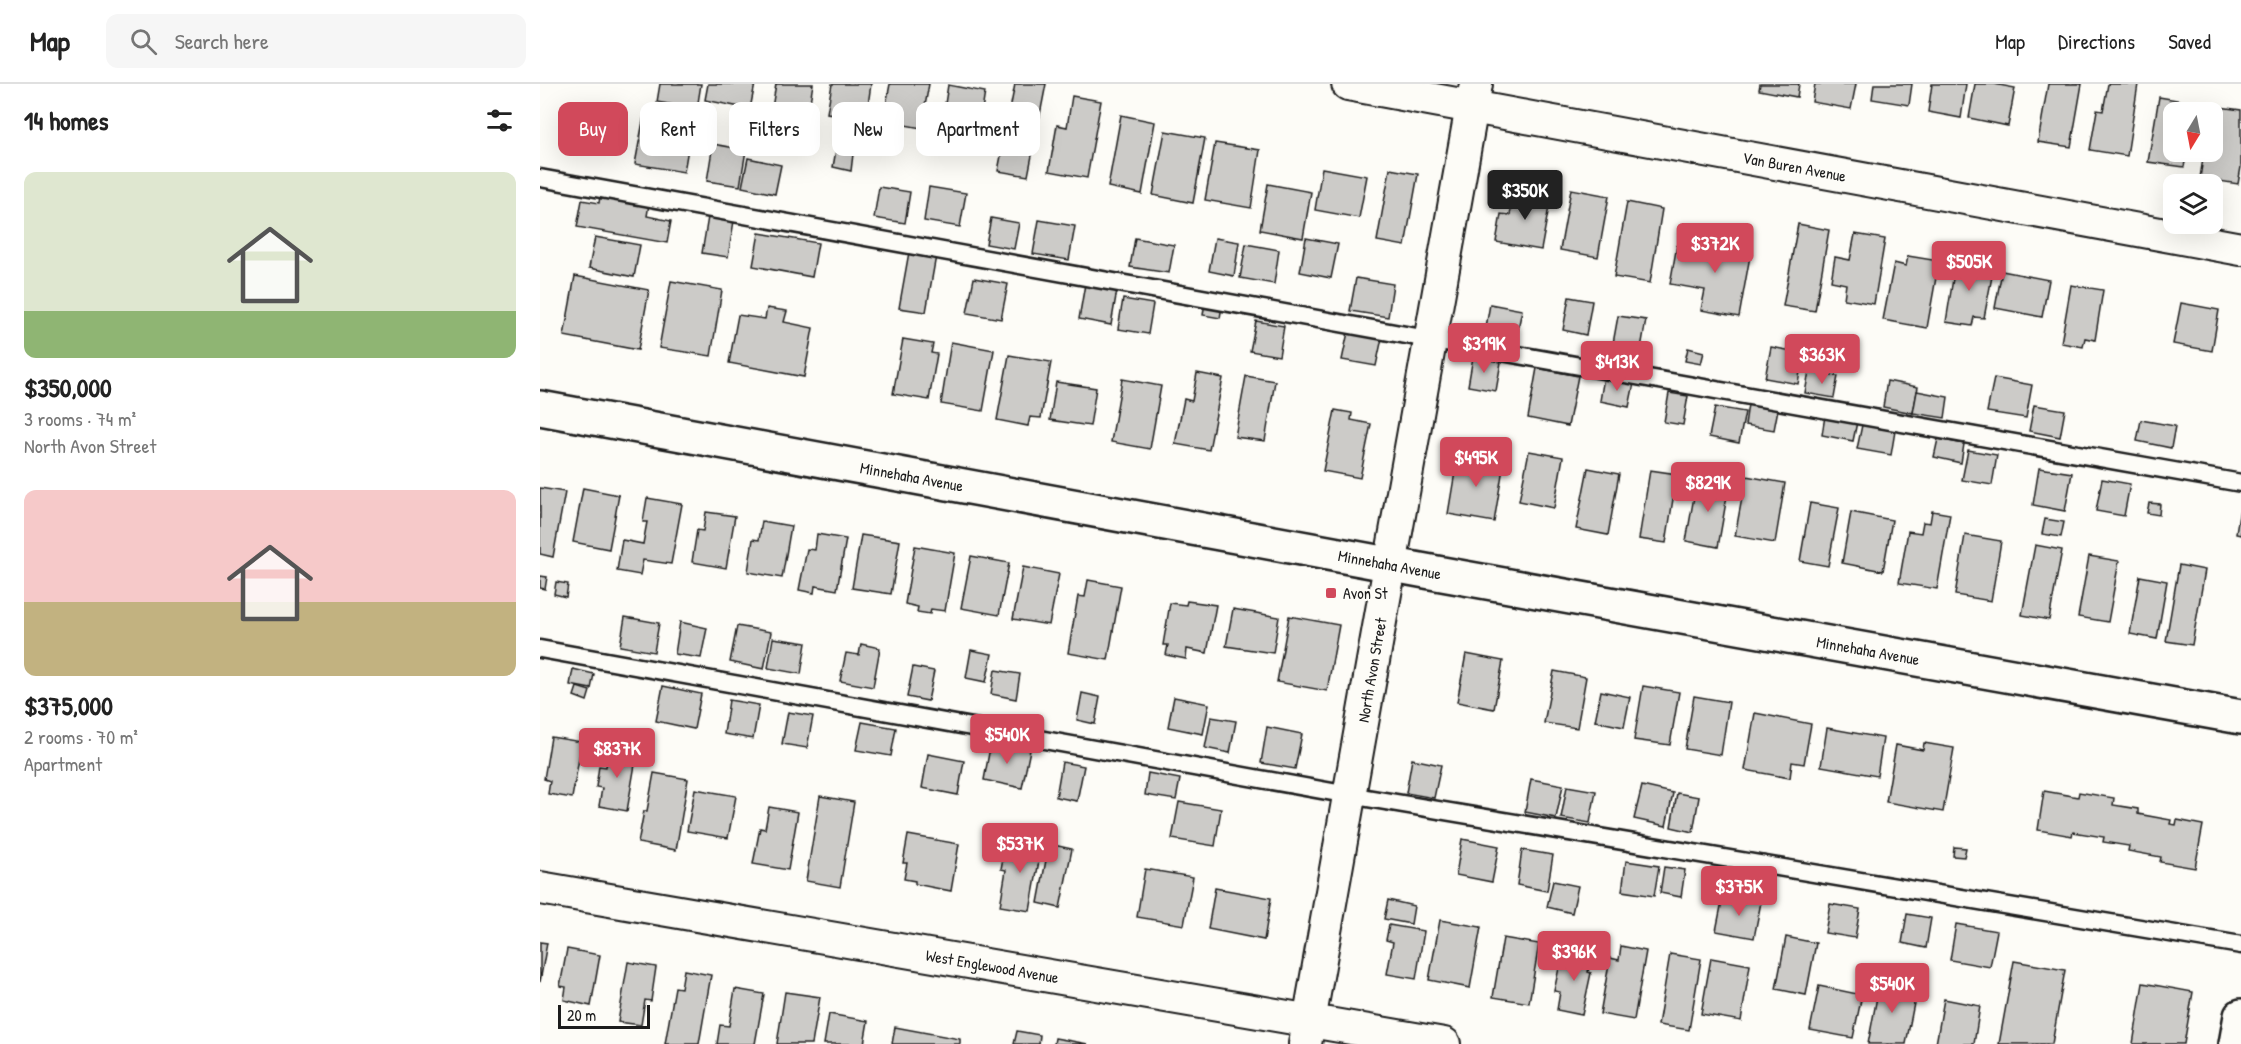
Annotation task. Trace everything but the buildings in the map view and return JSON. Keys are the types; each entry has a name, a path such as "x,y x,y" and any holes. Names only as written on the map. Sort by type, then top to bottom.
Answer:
{"street":[{"name":"Van Buren Avenue","path":"1348,84 1473,95 2241,249"},
{"name":"North Avon Street","path":"1307,1033 1473,95"},
{"name":"Minnehaha Avenue","path":"540,408 2241,717"},
{"name":"West Englewood Avenue","path":"540,888 1307,1033 1444,1044"},
{"path":"2236,1044 2241,1016"}],"lane":[{"path":"540,178 2241,483"},
{"path":"540,649 1349,795 2241,945"}],"place":[{"name":"Avon St","path":"1331,593"}]}
